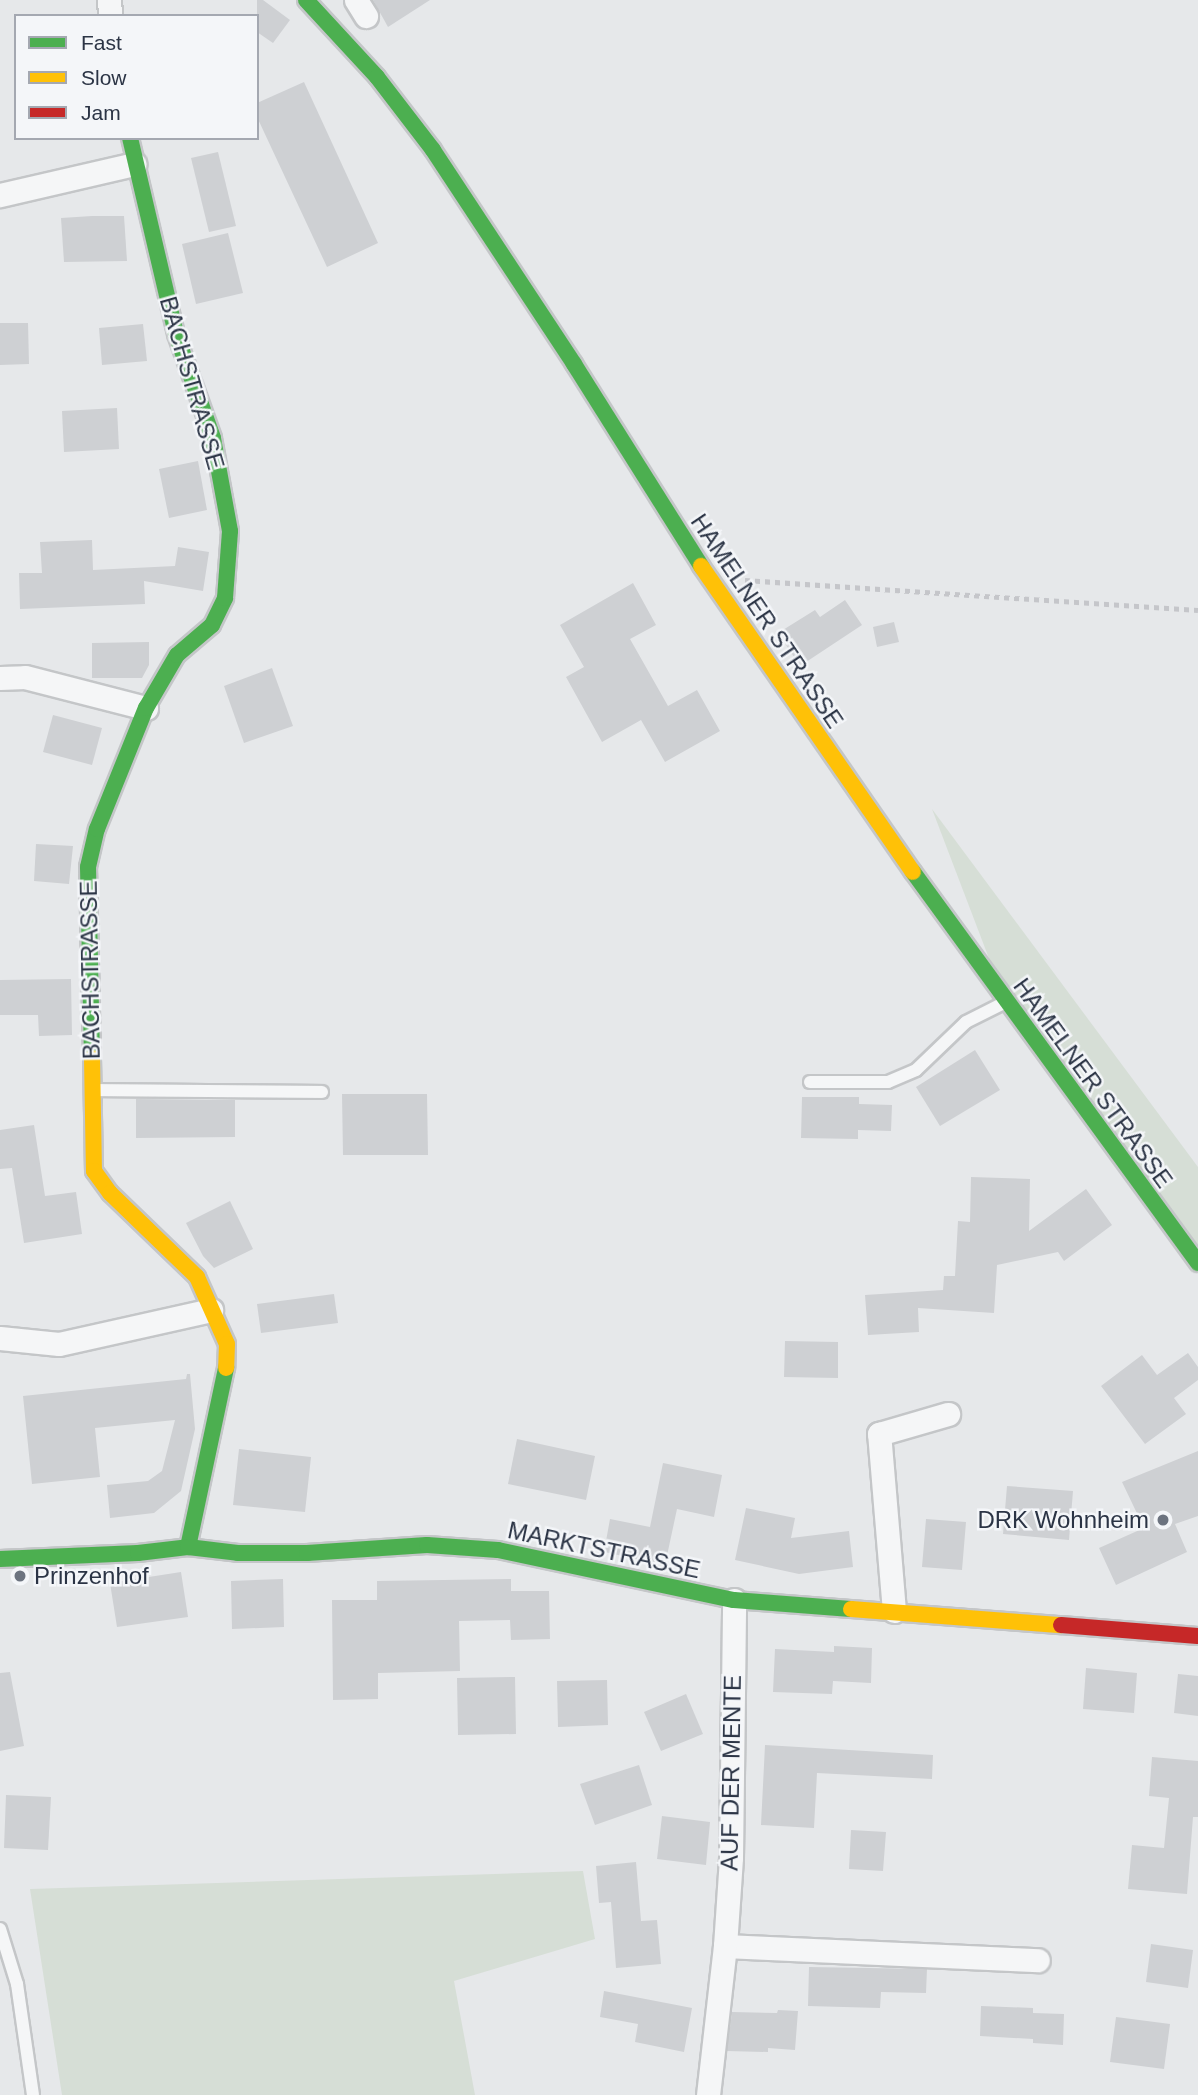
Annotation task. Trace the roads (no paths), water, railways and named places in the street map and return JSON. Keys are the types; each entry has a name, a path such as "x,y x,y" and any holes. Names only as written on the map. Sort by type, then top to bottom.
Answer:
{"street":[{"name":"HAMELNER STRASSE","path":"306,0 377,76 433,150 567,352 713,585 885,835 1198,1263"},
{"name":"BACHSTRASSE","path":"130,140 176,334 213,438 230,530 225,597 212,625 177,655 146,708 97,830 88,867 93,1171 110,1193 171,1248 197,1277 227,1344 226,1380 188,1547"},
{"path":"0,195 134,164"},
{"path":"0,678 25,677 146,708"},
{"path":"0,1338 60,1344 211,1310"},
{"path":"894,1611 879,1434 948,1414"},
{"name":"MARKTSTRASSE","path":"0,1559 138,1553 188,1547 238,1553 307,1553 427,1545 498,1550 734,1600 1198,1636"},
{"name":"AUF DER MENTE","path":"708,2095 725,1946 731,1857 734,1600"},
{"path":"725,1946 1038,1960"}],"lane":[{"path":"810,1082 888,1082 916,1070 967,1022 1006,1003"},
{"path":"92,1090 322,1092"},
{"path":"0,1929 17,1984 33,2095"}],"place":[{"name":"DRK Wohnheim","path":"1163,1520"},
{"name":"Prinzenhof","path":"20,1576"}]}
